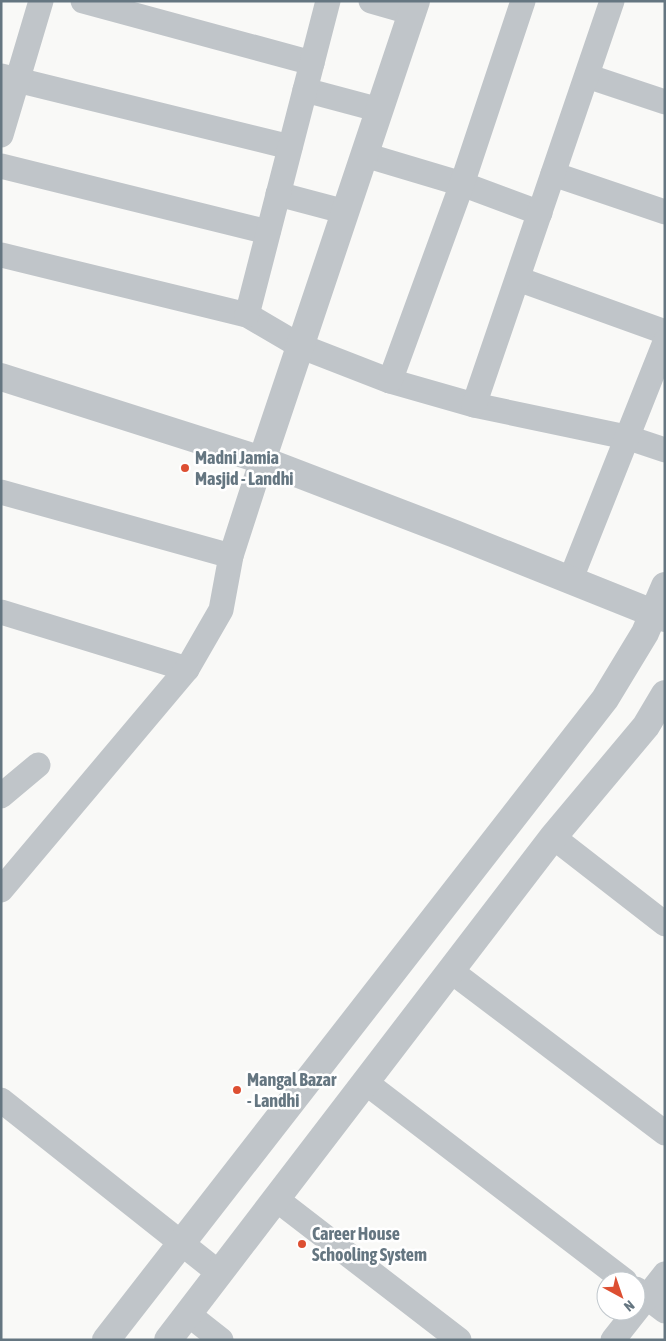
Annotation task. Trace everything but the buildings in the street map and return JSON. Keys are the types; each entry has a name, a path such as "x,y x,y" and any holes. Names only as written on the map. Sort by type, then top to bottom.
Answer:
{"street":[{"path":"1,135 10,78 41,1"},
{"path":"83,1 312,63"},
{"path":"247,316 328,1"},
{"path":"1,890 187,669 221,610 231,556 414,7 371,1"},
{"path":"390,381 462,184 523,1"},
{"path":"474,406 612,1"},
{"path":"587,76 665,102"},
{"path":"10,78 290,147"},
{"path":"305,90 380,110"},
{"path":"365,155 462,184 540,213"},
{"path":"1,166 268,232"},
{"path":"554,174 665,212"},
{"path":"278,194 346,212"},
{"path":"1,255 247,316 300,346 390,381 474,406 626,437 665,450"},
{"path":"518,279 665,332"},
{"path":"570,580 665,342"},
{"path":"1,377 262,460 455,534 659,616"},
{"path":"1,492 231,556"},
{"path":"106,1340 605,699 645,633 659,616 665,586"},
{"path":"1,612 187,669"},
{"path":"168,1340 552,837 646,726 665,694"},
{"path":"1,796 38,765"},
{"path":"552,837 665,924"},
{"path":"451,971 665,1133"},
{"path":"365,1082 612,1271"},
{"path":"1,1100 218,1274"},
{"path":"276,1198 459,1340"},
{"path":"613,1340 649,1299 665,1274"},
{"path":"188,1314 221,1340"}],"place":[{"name":"Madni Jamia Masjid - Landhi","path":"185,468"},
{"name":"Mangal Bazar - Landhi","path":"237,1090"},
{"name":"Career House Schooling System","path":"302,1244"}]}
